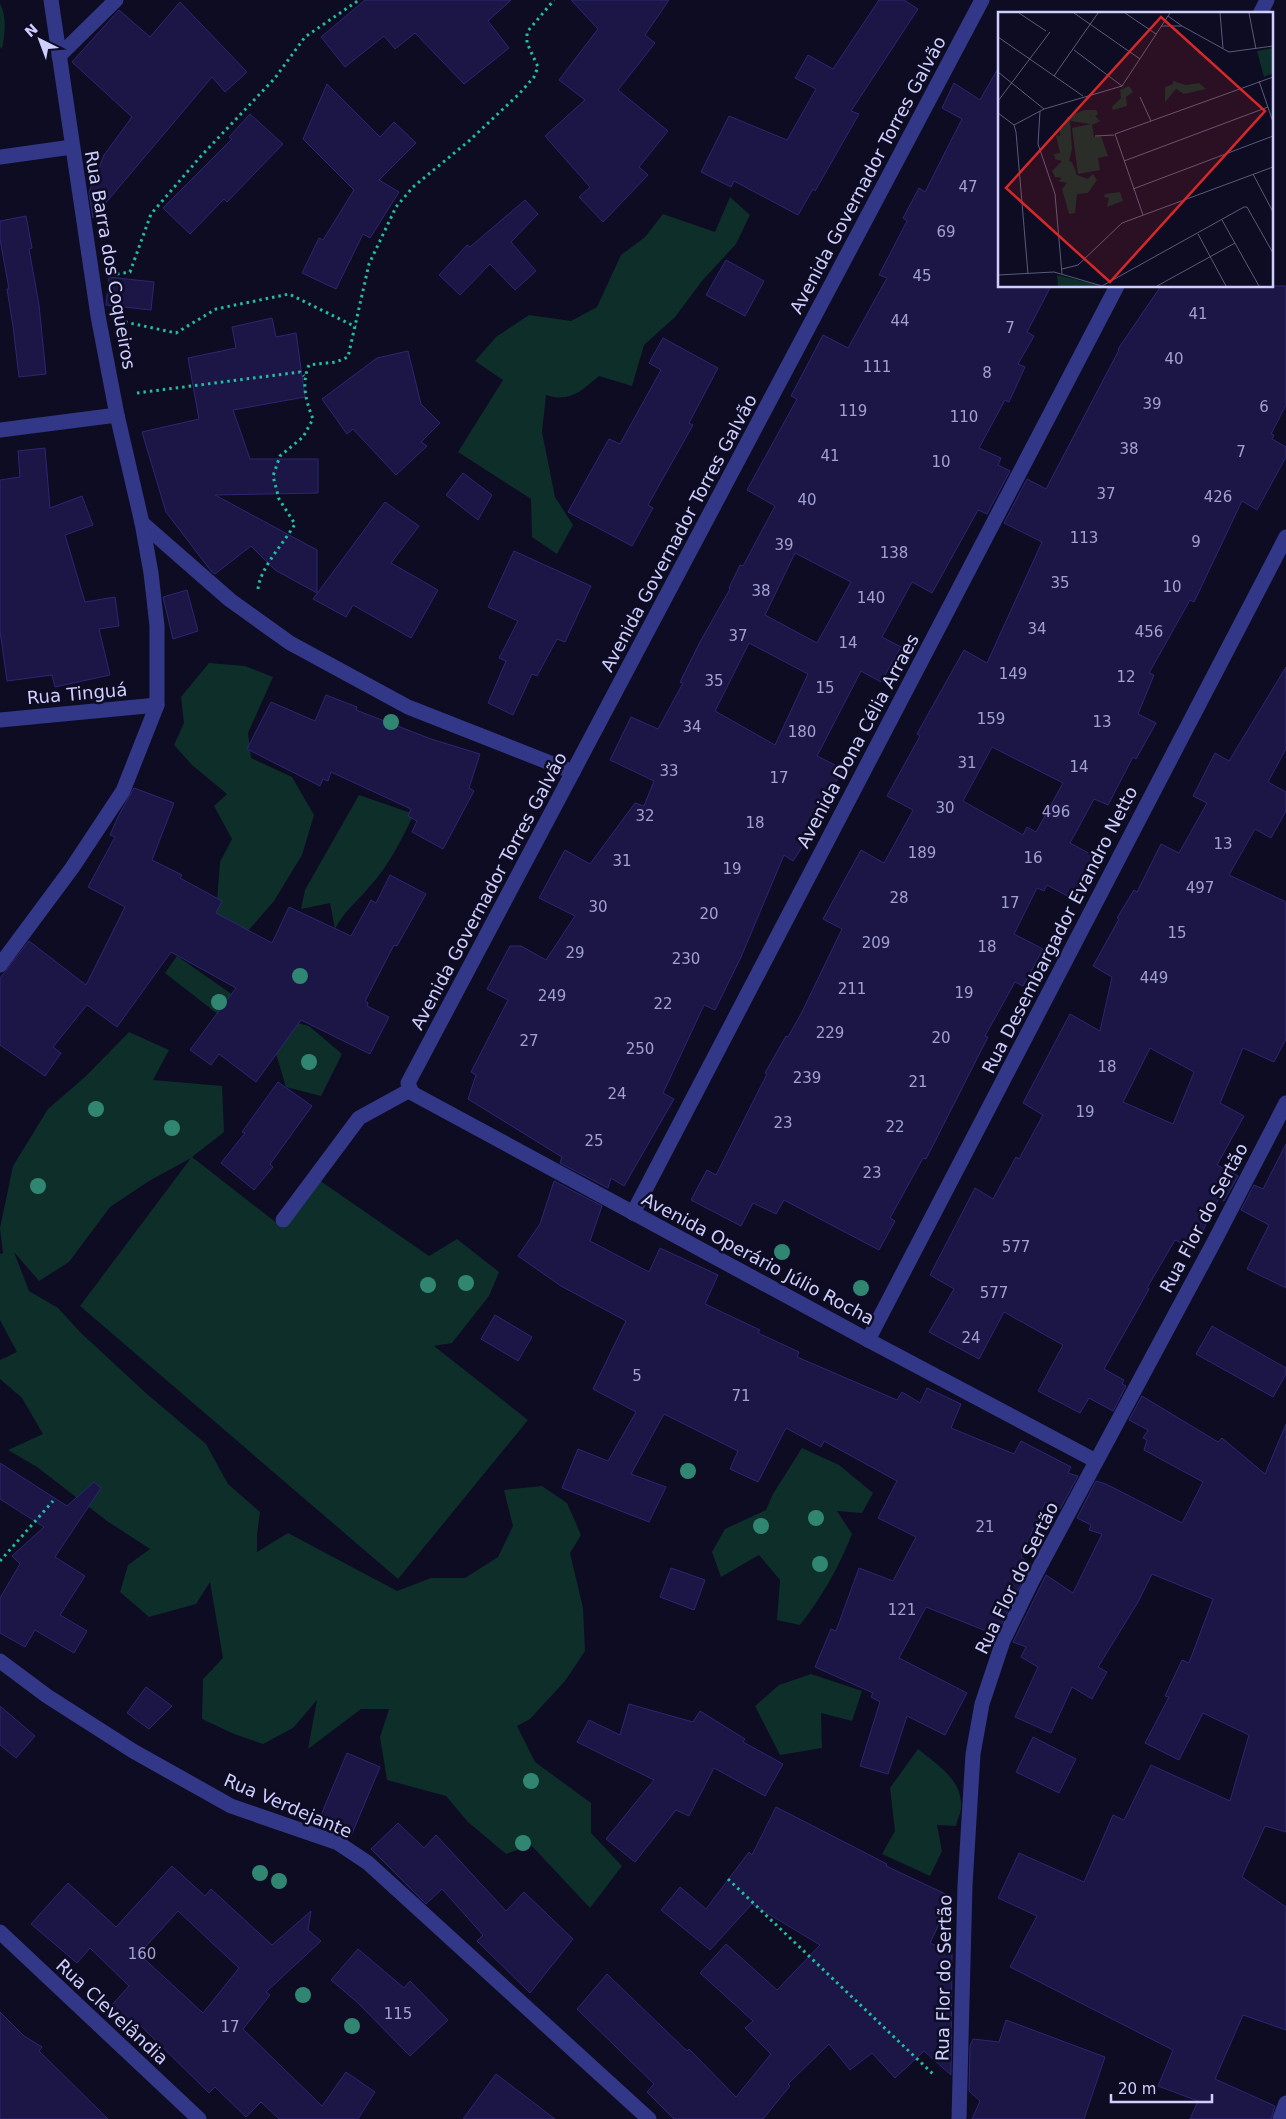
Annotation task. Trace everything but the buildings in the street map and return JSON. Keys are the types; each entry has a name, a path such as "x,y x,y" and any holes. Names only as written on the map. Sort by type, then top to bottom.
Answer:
{"street":[{"name":"Rua Barra dos Coqueiros","path":"51,0 98,316 151,573 157,626 157,705"},
{"path":"58,56 116,0"},
{"name":"Avenida Governador Torres Galvão","path":"409,1086 982,0"},
{"path":"1261,12 1267,0"},
{"path":"0,156 72,147"},
{"name":"Avenida Dona Célia Arraes","path":"633,1213 1117,288"},
{"path":"0,430 117,415"},
{"path":"142,523 230,600 290,643 408,707 574,772"},
{"name":"Rua Desembargador Evandro Netto","path":"868,1340 1286,537"},
{"path":"0,965 72,868 122,791 157,705"},
{"name":"Rua Tinguá","path":"0,720 157,705"},
{"path":"283,1220 359,1118 409,1086"},
{"name":"Avenida Operário Júlio Rocha","path":"409,1086 412,1093 1096,1461"},
{"name":"Rua Flor do Sertão","path":"959,2119 965,1885 973,1754 982,1704 1003,1641 1032,1581 1286,1103"},
{"name":"Rua Verdejante","path":"0,1661 47,1696 125,1746 231,1806 338,1843 368,1863 649,2119"},
{"name":"Rua Clevelândia","path":"0,1932 199,2119"},
{"path":"1280,2119 1286,2103"}],"path":[{"path":"92,279 130,272 151,214 201,156 275,78 306,37 359,0"},
{"path":"258,585 268,565 295,524 279,499 273,476 280,456 303,437 313,419 306,400 304,376 309,366 336,362 348,357 369,264 396,207 413,187 470,140 519,94 534,77 538,67 527,43 527,32 554,0"},
{"path":"98,316 176,332 216,309 289,294 356,327"},
{"path":"114,396 300,372 304,376"},
{"path":"0,1561 53,1501"},
{"path":"728,1879 960,2099"}],"green space":[{"path":"0,3 4,14 5,26 2,49 0,47"},
{"path":"730,197 750,215 736,244 702,281 675,317 644,345 632,386 599,376 575,394 562,398 546,395 542,432 555,497 573,525 557,554 532,537 531,499 458,452 503,380 475,361 496,337 529,315 571,321 597,307 621,255 645,237 663,214 715,232"},
{"path":"209,663 245,666 273,677 248,733 251,758 292,777 314,815 302,855 274,901 247,932 216,914 220,862 232,839 214,806 227,794 192,765 174,745 184,723 181,697"},
{"path":"359,795 414,814 383,870 346,912 335,929 330,903 301,909 305,890"},
{"path":"177,956 243,1002 274,1017 309,1026 342,1054 321,1096 286,1087 276,1054 242,1033 165,973"},
{"path":"129,1032 169,1050 153,1080 222,1086 224,1132 192,1157 283,1228 319,1180 429,1256 457,1239 499,1272 489,1296 452,1343 434,1346 528,1420 398,1579 80,1306 191,1158 149,1181 110,1207 69,1262 39,1281 14,1252 29,1291 58,1308 80,1332 147,1394 206,1444 228,1484 260,1512 257,1552 288,1533 397,1591 431,1578 465,1578 498,1557 513,1526 504,1490 542,1486 567,1503 581,1535 570,1553 583,1608 585,1651 565,1681 530,1719 517,1726 535,1762 591,1803 591,1833 622,1866 590,1908 531,1845 506,1854 468,1822 446,1796 387,1780 380,1737 389,1709 361,1709 308,1749 317,1700 293,1728 263,1744 234,1734 202,1719 203,1679 223,1658 210,1582 196,1604 149,1617 120,1592 128,1565 150,1549 107,1521 37,1467 8,1450 43,1434 22,1398 0,1379 0,1360 17,1352 0,1320 0,1254 3,1253 0,1228 13,1166 48,1109 86,1076"},
{"path":"802,1448 839,1465 873,1493 862,1513 837,1511 852,1534 816,1604 800,1625 777,1620 780,1580 759,1555 721,1577 712,1552 725,1529 766,1510 773,1494"},
{"path":"811,1674 862,1691 852,1721 821,1713 822,1748 780,1755 755,1706 779,1685"},
{"path":"918,1749 947,1774 958,1789 960,1797 961,1809 956,1826 937,1825 942,1851 930,1876 882,1854 895,1831 890,1788"}]}
